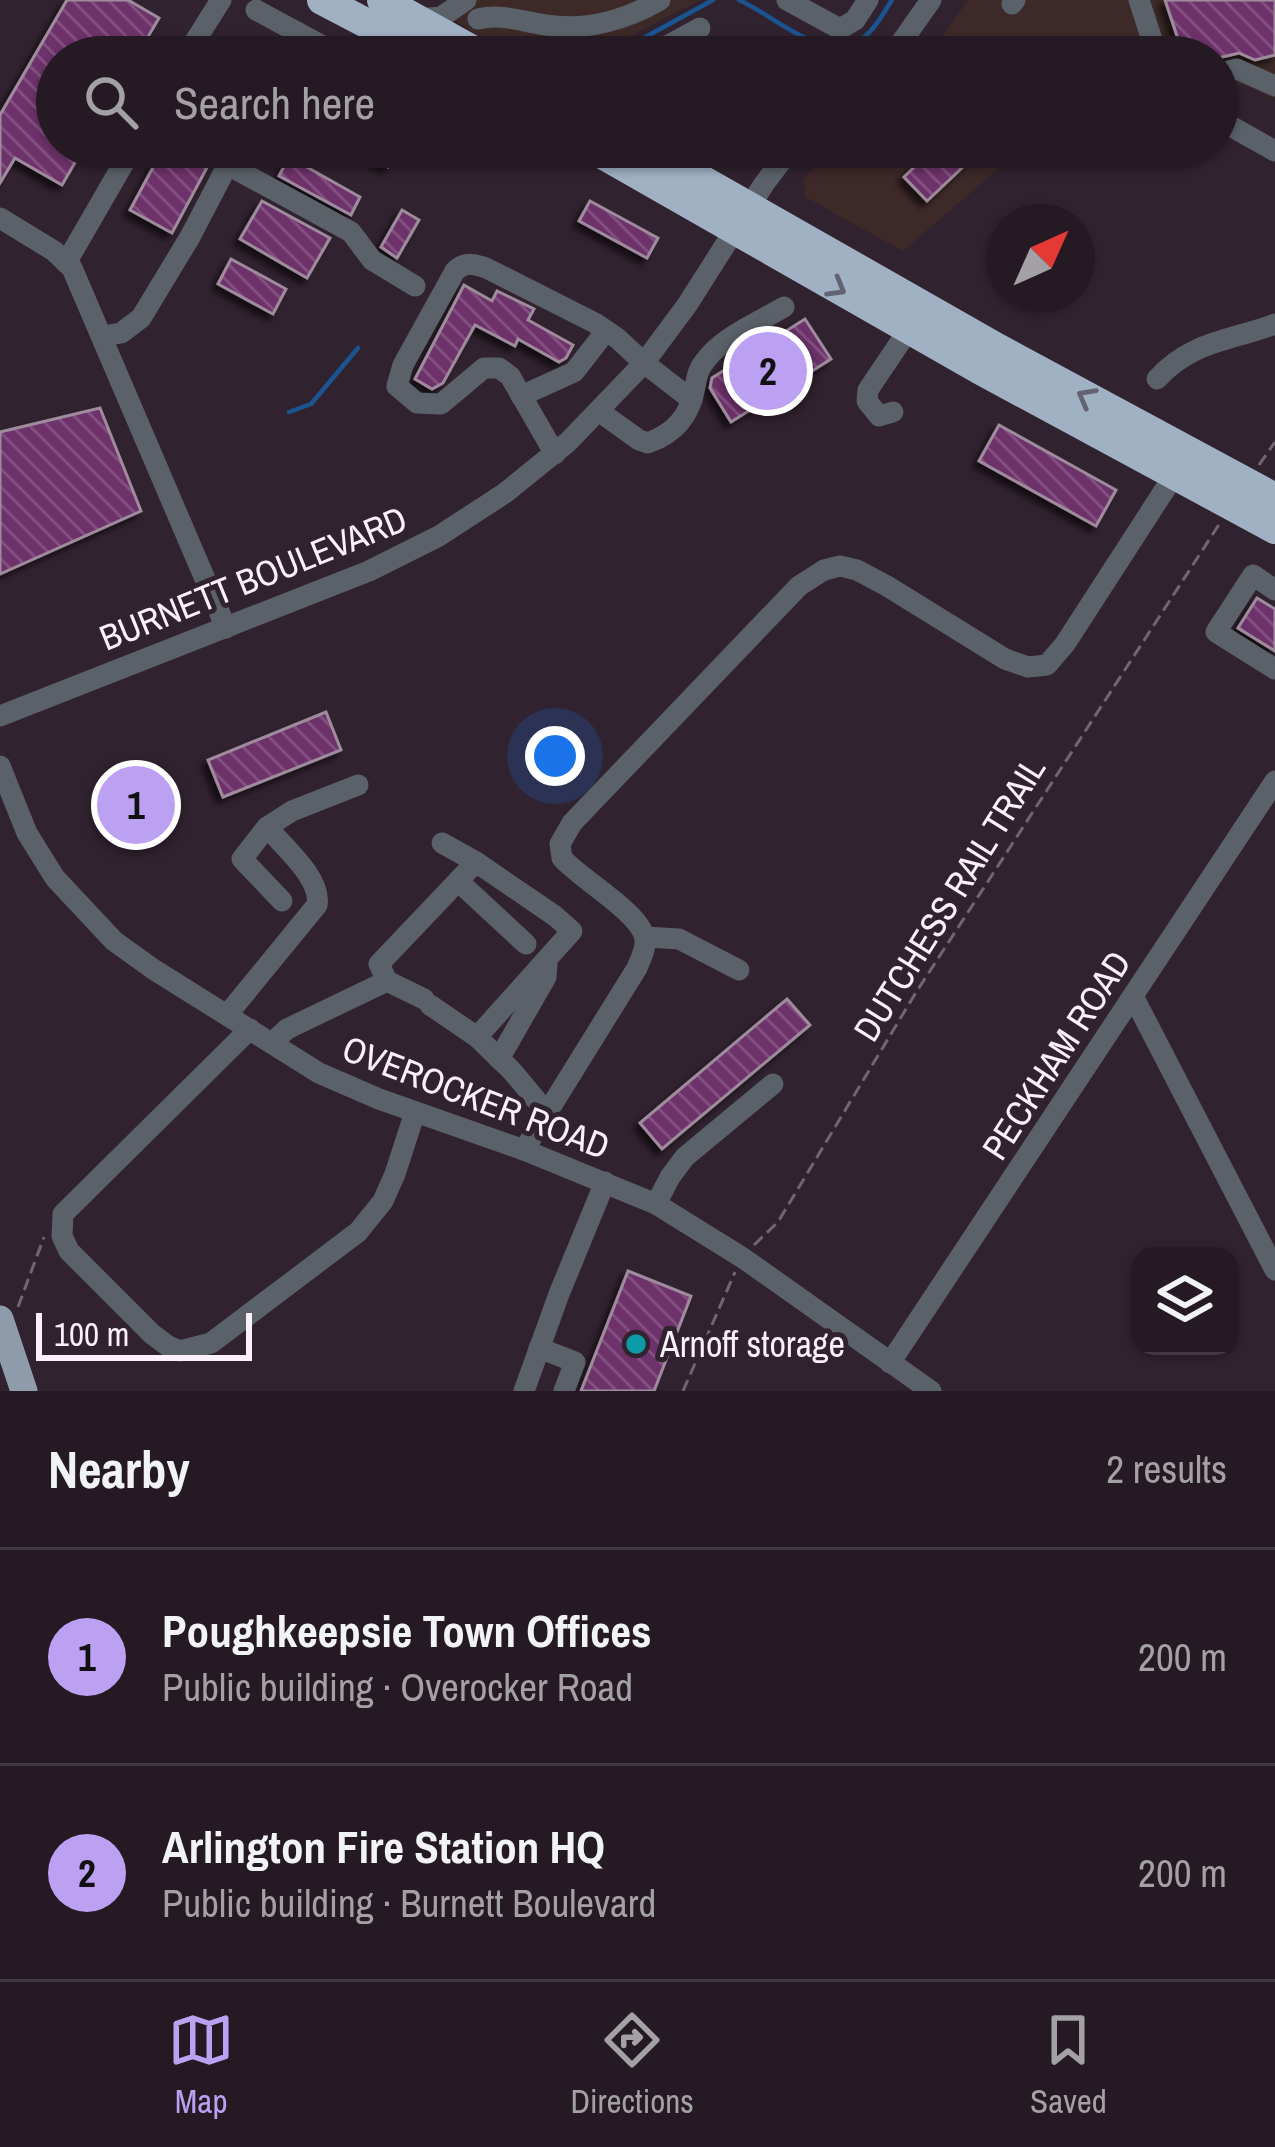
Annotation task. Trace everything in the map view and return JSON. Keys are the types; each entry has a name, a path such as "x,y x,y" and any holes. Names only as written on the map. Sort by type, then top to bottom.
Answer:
{"highway":[{"path":"322,0 407,29 473,30"},
{"path":"382,0 413,36"},
{"path":"635,168 998,348 1192,470 1275,529"},
{"path":"693,168 743,218 909,329 1192,470 1275,498"}],"main road":[{"path":"8,1317 23,1391"}],"street":[{"path":"198,36 220,0"},
{"path":"473,30 494,0"},
{"path":"473,30 506,16 555,27 601,25 660,0"},
{"path":"787,0 840,29 855,20 868,0"},
{"path":"906,36 932,0"},
{"path":"1139,0 1151,36"},
{"path":"256,10 304,36"},
{"path":"685,36 700,28"},
{"path":"294,36 296,32"},
{"path":"1239,70 1275,86"},
{"path":"1239,131 1275,151"},
{"path":"66,263 121,168"},
{"path":"103,336 121,333 141,318 226,168"},
{"path":"251,168 351,232 372,260 415,286"},
{"name":"BURNETT BOULEVARD","path":"0,716 346,581 417,548 484,508 555,454 644,363 778,168"},
{"path":"0,218 54,251 85,293 226,628"},
{"path":"555,454 509,376 494,366 484,368 441,404 417,403 397,386 403,365 458,267 486,268 606,331 692,400"},
{"path":"600,412 648,443 676,428 686,416 698,371 709,355 784,307"},
{"path":"1157,380 1190,351 1275,324"},
{"path":"892,412 879,416 867,401 868,390 909,329"},
{"path":"521,395 574,372 606,331"},
{"path":"646,937 635,921 567,865 560,844 572,823 617,774 800,586 824,570 840,566 857,570 1005,659 1028,667 1047,665 1192,470"},
{"path":"1275,590 1253,575 1216,632 1275,669"},
{"name":"OVEROCKER ROAD","path":"0,766 27,833 55,878 114,941 153,969 319,1073 656,1204 743,1258 931,1391"},
{"name":"PECKHAM ROAD","path":"890,1363 1275,781"},
{"path":"282,901 242,859 267,827 358,785"},
{"path":"227,1015 317,905 319,896 314,883 267,827"},
{"path":"442,843 572,931 477,1037"},
{"path":"476,862 379,964 386,981 427,1002 477,1037 547,1113"},
{"path":"458,881 526,944"},
{"path":"646,937 679,938 739,970"},
{"path":"524,1150 637,968 646,937"},
{"path":"499,1059 546,977 547,958"},
{"path":"272,1043 287,1029 386,981"},
{"path":"1134,998 1275,1270"},
{"path":"250,1029 63,1225 69,1251 168,1346 180,1351 211,1343 358,1232 383,1201 416,1112"},
{"path":"656,1204 685,1157 773,1084"},
{"path":"524,1391 604,1182"},
{"path":"539,1348 575,1362 564,1391"}],"path":[{"path":"1253,474 1275,442"},
{"name":"DUTCHESS RAIL TRAIL","path":"683,1391 735,1270 778,1222 928,974 1229,509"},
{"path":"8,1317 46,1229 63,1225"}],"shaded area":[{"path":"452,0 701,0 631,36 478,36 437,7"},
{"path":"968,0 1275,0 1275,99 1239,85 1239,36 943,36"},
{"path":"815,168 999,168 903,251 805,197 804,178"}],"building":[{"path":"67,0 128,0 159,18 148,36 46,36"},
{"path":"1165,0 1275,0 1275,55 1255,60 1239,53 1239,36 1177,36"},
{"path":"36,53 36,168 72,168 62,185 15,158 0,183 0,115"},
{"path":"153,168 207,168 172,233 130,210"},
{"path":"283,168 309,168 360,197 351,215 279,176"},
{"path":"913,168 962,168 927,201 904,177"},
{"path":"262,201 330,238 307,278 240,239"},
{"path":"590,201 658,238 647,258 579,221"},
{"path":"402,210 419,220 397,258 381,247"},
{"path":"231,259 286,289 273,314 218,284"},
{"path":"464,285 492,301 497,291 534,309 528,320 573,345 566,358 559,362 518,339 515,346 475,325 443,383 432,389 415,379"},
{"path":"805,319 831,359 731,422 710,388 712,378"},
{"path":"100,408 141,511 0,574 0,432"},
{"path":"999,425 1116,490 1096,526 979,461"},
{"path":"1257,598 1275,609 1275,651 1238,628"},
{"path":"326,712 341,750 223,797 208,760"},
{"path":"126,791 137,799 142,791 153,799 139,818 119,801"},
{"path":"787,999 810,1025 662,1149 640,1123"},
{"name":"Arnoff storage","path":"628,1271 691,1296 654,1391 581,1391"}],"waterway":[{"path":"647,36 713,0"},
{"path":"739,0 801,36"},
{"path":"865,36 892,0"},
{"path":"289,412 311,404 358,348"}],"place":[{"name":"Arlington Fire Station HQ","path":"768,371"},
{"name":"Poughkeepsie Town Offices","path":"136,805"},
{"name":"Arnoff storage","path":"636,1344"}]}
